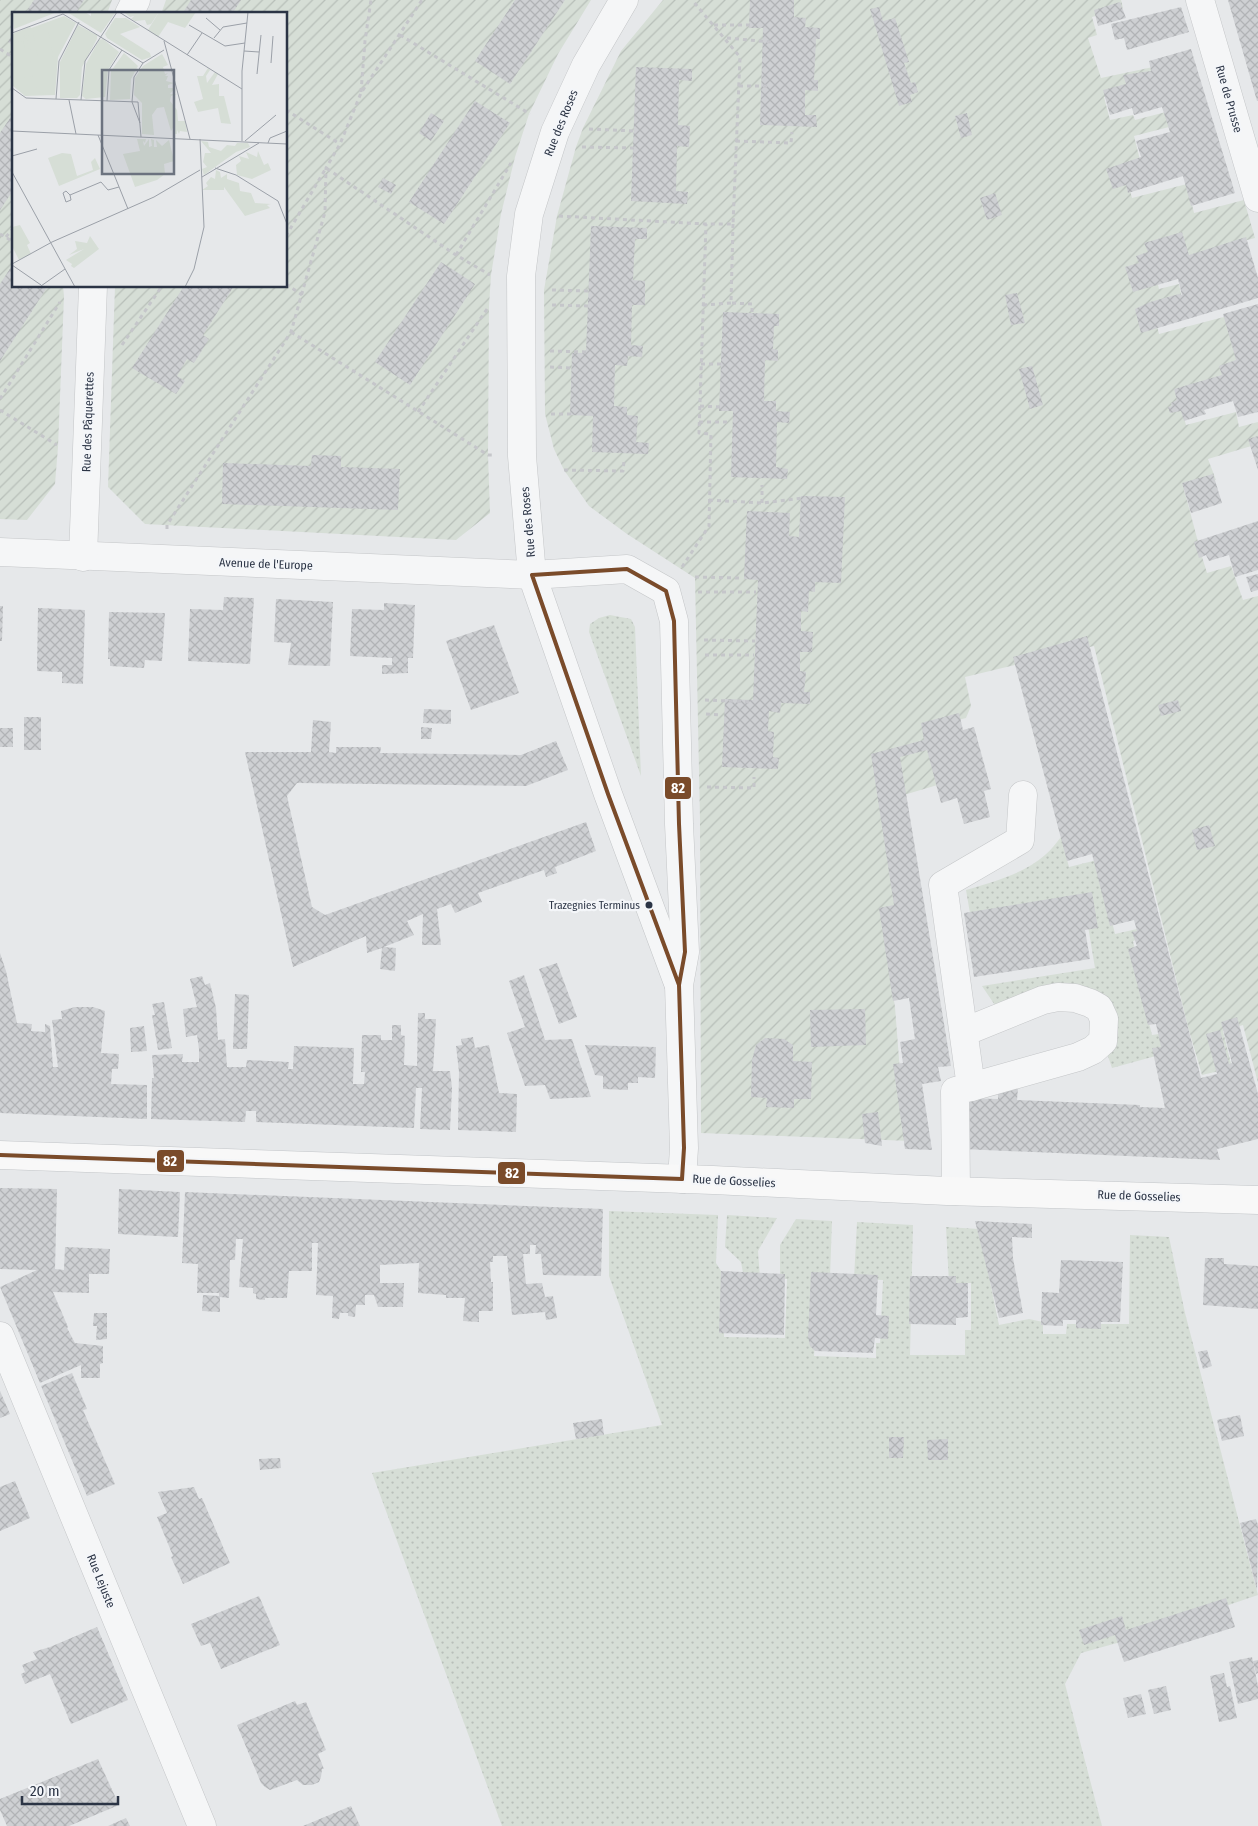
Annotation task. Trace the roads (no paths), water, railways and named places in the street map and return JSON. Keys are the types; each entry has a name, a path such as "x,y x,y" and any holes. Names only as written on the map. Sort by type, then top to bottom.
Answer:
{"main road":[{"name":"Rue de Gosselies","path":"0,1155 682,1179 956,1191 1258,1200"}],"street":[{"path":"130,12 136,0"},
{"name":"Rue des Roses","path":"624,0 586,65 566,139 529,214 521,276 522,456 532,575 628,569 666,591 674,621 679,824 685,952 679,984"},
{"name":"Rue de Prusse","path":"1200,0 1258,198"},
{"name":"Rue des Pâquerettes","path":"83,557 93,288"},
{"name":"Avenue de l'Europe","path":"0,552 532,575"},
{"path":"532,575 608,794 679,984 684,1148 682,1179"},
{"path":"971,1087 943,885 1020,840 1023,795"},
{"path":"956,1191 955,1091 1078,1057 1093,1050 1103,1041 1104,1019 1099,1008 1090,1003 1075,998 1058,997 1043,1000 964,1032"},
{"name":"Rue Lejuste","path":"0,1336 202,1826"}],"place":[{"name":"Trazegnies Terminus","path":"649,905"}]}
